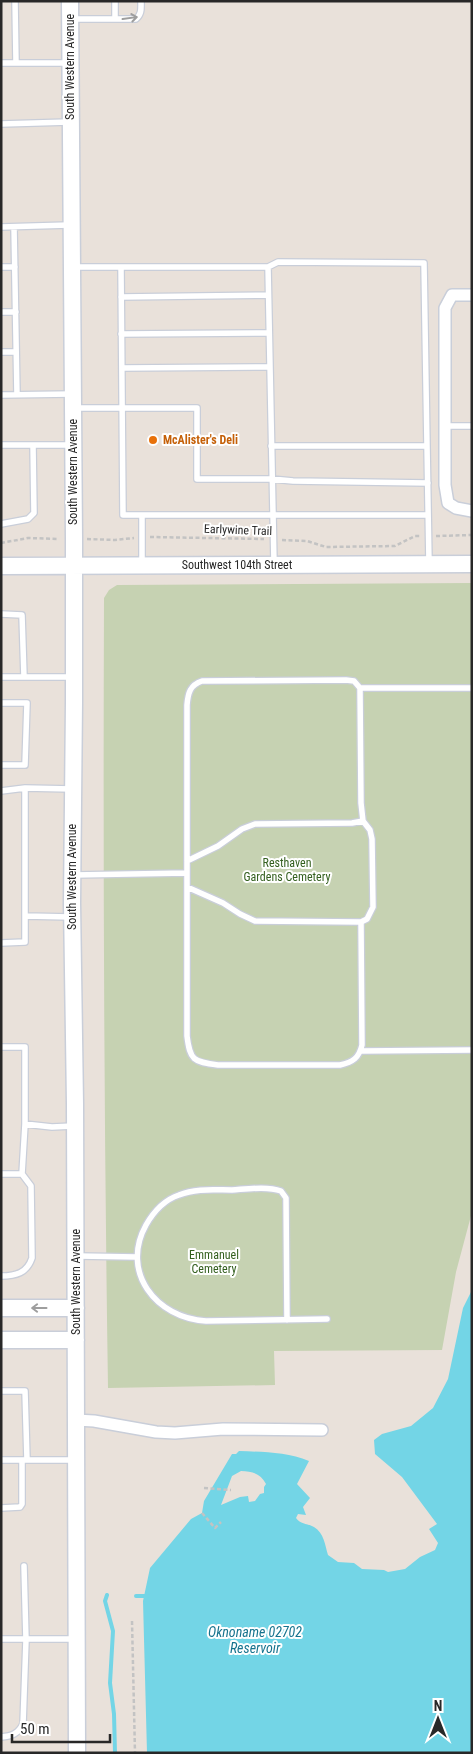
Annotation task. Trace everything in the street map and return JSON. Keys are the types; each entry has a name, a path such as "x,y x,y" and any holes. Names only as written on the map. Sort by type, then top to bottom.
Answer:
{"main road":[{"name":"South Western Avenue","path":"70,1 74,540 72,917 76,1256 77,1753"},
{"name":"Southwest 104th Street","path":"1,566 472,564"},
{"path":"1,1308 76,1308"},
{"path":"1,1340 76,1340"}],"street":[{"path":"472,295 452,295 445,308 445,485 448,503 456,508 472,511"},
{"path":"76,1420 175,1433 223,1428 322,1430"}],"lane":[{"path":"14,1 16,63"},
{"path":"115,1 115,19"},
{"path":"70,19 136,19 141,11 141,1"},
{"path":"1,63 70,63"},
{"path":"1,124 71,122"},
{"path":"1,227 71,225"},
{"path":"14,227 17,395"},
{"path":"72,267 268,267 278,262 424,263 429,564"},
{"path":"1,267 15,267"},
{"path":"121,267 123,515 428,515"},
{"path":"268,267 274,565"},
{"path":"121,297 268,295"},
{"path":"1,312 16,312"},
{"path":"121,334 269,333"},
{"path":"1,352 16,352"},
{"path":"122,368 270,367"},
{"path":"1,395 73,401 122,409 197,408 198,479 428,483"},
{"path":"445,426 472,426"},
{"path":"2,444 73,446"},
{"path":"1,524 28,519 34,513 33,445"},
{"path":"271,446 427,446"},
{"path":"142,515 142,565"},
{"path":"1,614 22,615 24,677"},
{"path":"1,677 74,677"},
{"path":"188,887 223,903 255,921 361,922 367,919 373,900 372,839 370,830 363,821 360,803 360,688 354,681 209,681 191,687 187,705 187,1036 190,1054 194,1060 218,1065 340,1065 358,1056 362,1045 361,922"},
{"path":"360,688 472,688"},
{"path":"1,704 27,704 25,765 1,765"},
{"path":"1,943 25,942 25,788"},
{"path":"1,790 25,788 73,789"},
{"path":"187,861 218,846 242,828 254,824 352,823 363,821"},
{"path":"72,875 187,873"},
{"path":"25,916 72,917"},
{"path":"1,1047 25,1047 25,1124 22,1174 31,1186 32,1258 30,1264 22,1273 1,1276"},
{"path":"360,1051 472,1050"},
{"path":"25,1124 52,1127 75,1126"},
{"path":"1,1174 22,1174"},
{"path":"287,1320 286,1198 281,1191 268,1189 201,1190 175,1196 160,1206 151,1217 140,1239 137,1257 140,1273 152,1295 164,1308 180,1316 206,1321 287,1320 327,1319"},
{"path":"76,1256 137,1257"},
{"path":"1,1391 25,1391 22,1504 15,1509 1,1508"},
{"path":"1,1460 76,1460"},
{"path":"1,1737 11,1736 19,1732 23,1724 26,1640 24,1566"},
{"path":"1,1639 77,1639"}],"path":[{"name":"Earlywine Trail","path":"1,543 28,538 115,540 142,537 307,541 326,547 395,546 415,536 472,535"},
{"path":"204,1488 231,1490"},
{"path":"202,1513 216,1528 221,1522"},
{"path":"132,1621 135,1753"}],"green space":[{"name":"Resthaven Gardens Cemetery","path":"472,583 472,1212 456,1272 442,1350 274,1351 275,1385 108,1388 104,993 104,598 109,590 117,585"}],"water":[{"name":"Oknoname 02702 Reservoir","path":"472,1290 472,1753 147,1753 143,1601 150,1568 191,1519 202,1513 204,1501 232,1454 236,1454 239,1451 274,1453 309,1461 297,1484 310,1498 303,1507 306,1515 298,1514 296,1518 320,1532 328,1555 338,1562 354,1563 362,1569 384,1570 388,1572 405,1569 420,1557 435,1550 438,1543 429,1529 437,1524 402,1477 375,1454 374,1440 382,1434 411,1426 433,1408 448,1379 463,1308","holes":["241,1471 252,1472 262,1478 266,1484 264,1493 260,1494 255,1501 249,1502 248,1496 240,1497 221,1505 232,1476"]}],"waterway":[{"path":"107,1595 105,1601 113,1631 110,1683 114,1714 115,1753"},
{"path":"136,1596 148,1596"}],"place":[{"name":"McAlister's Deli","path":"153,440"}],"park label":[{"name":"Emmanuel Cemetery","path":"214,1262"}]}
